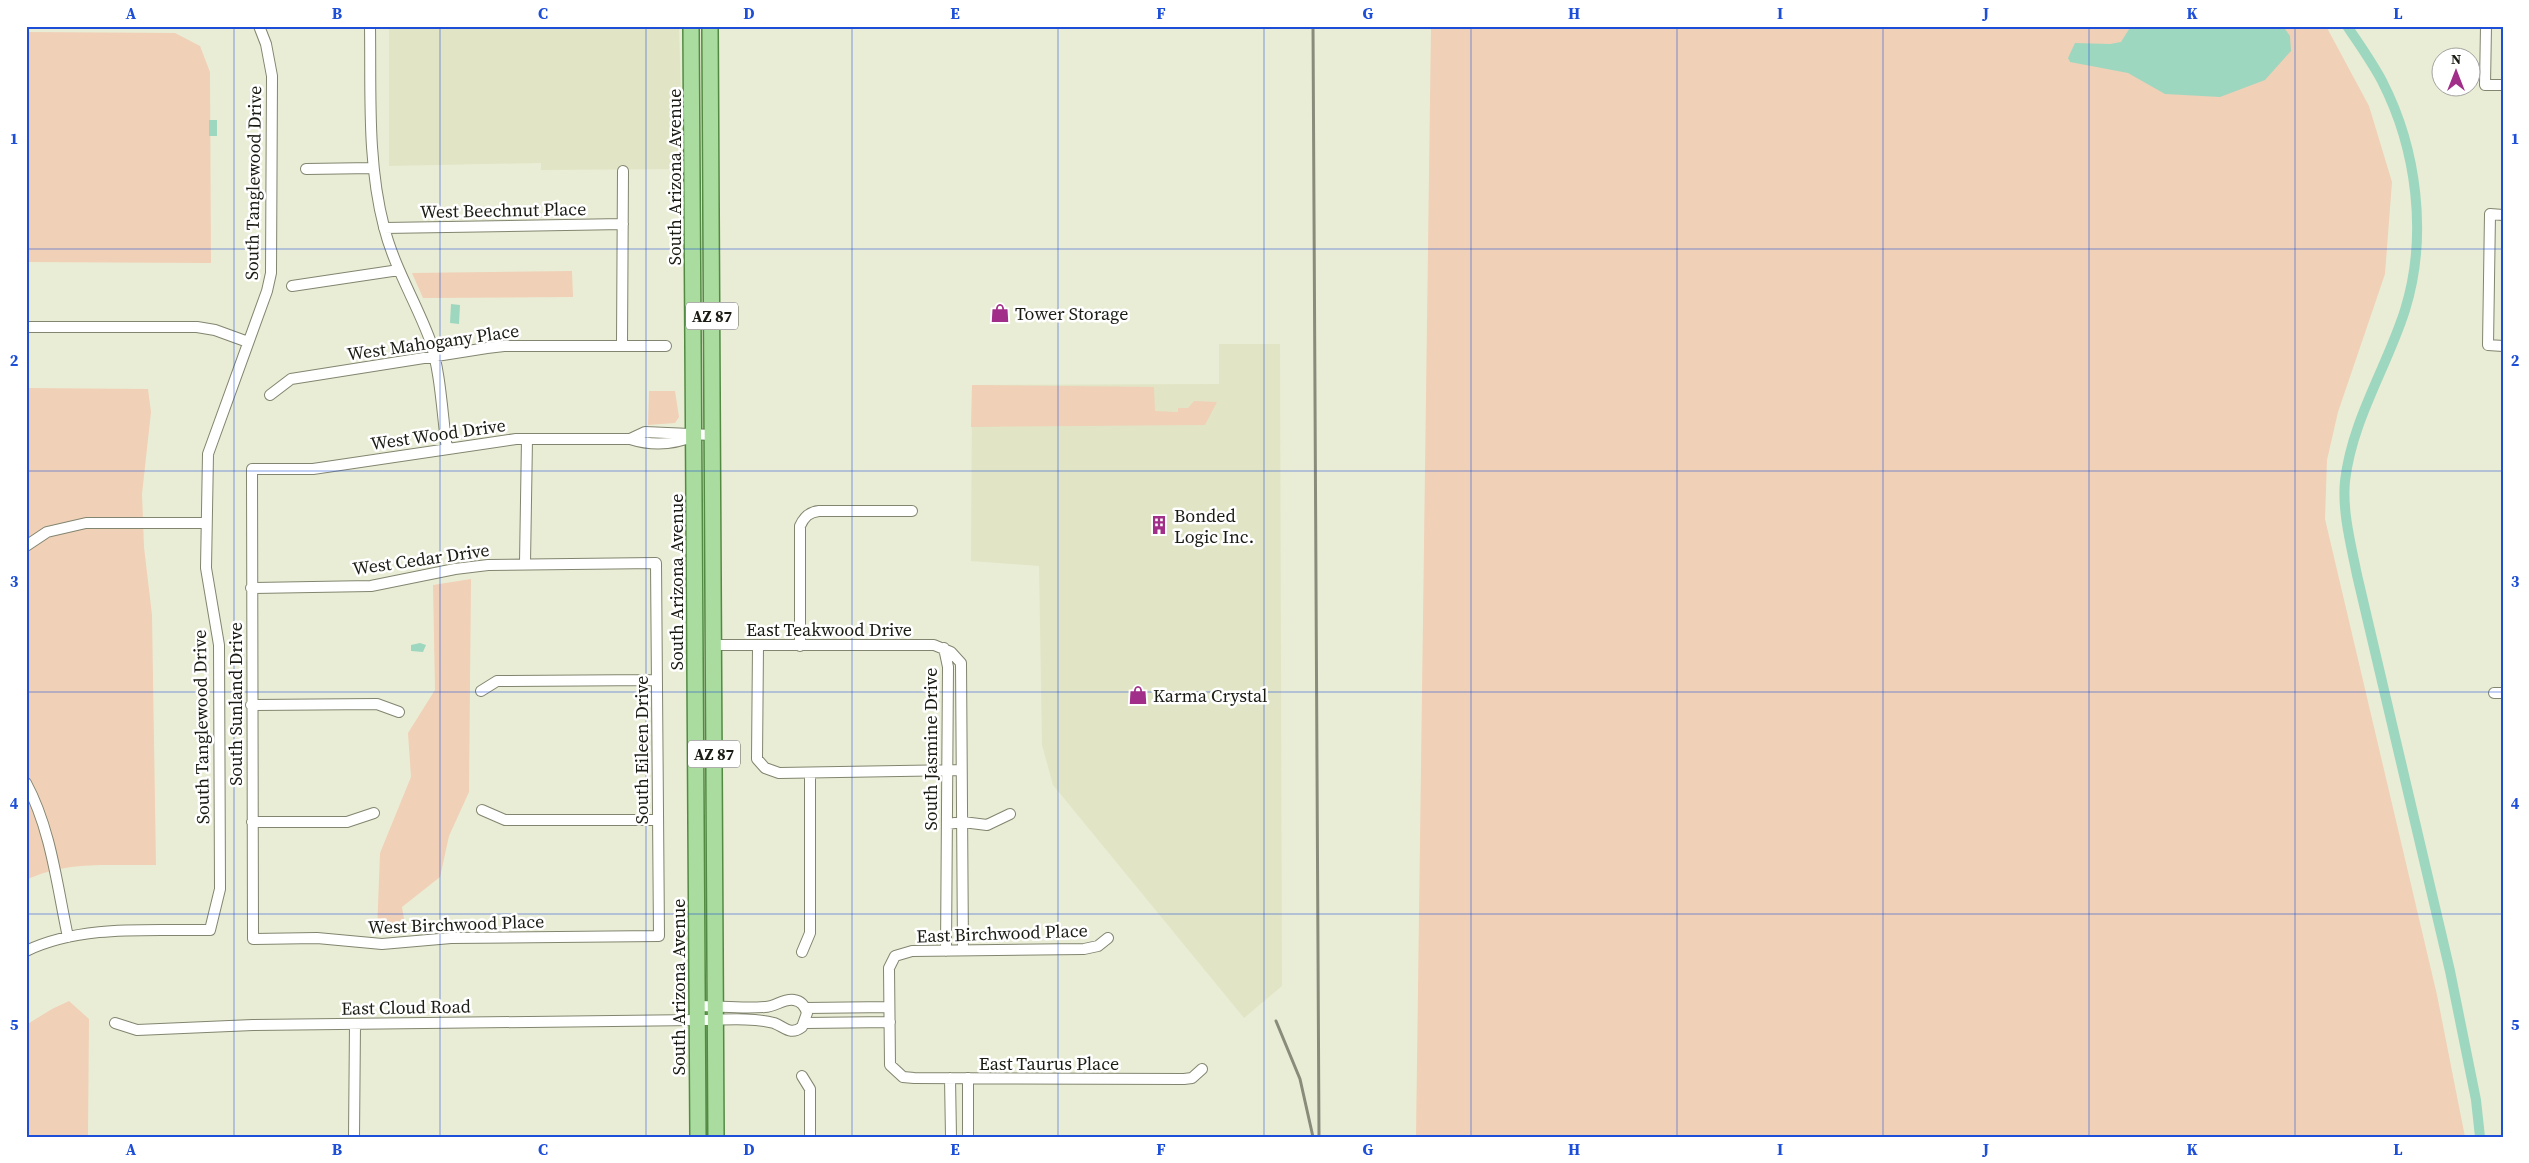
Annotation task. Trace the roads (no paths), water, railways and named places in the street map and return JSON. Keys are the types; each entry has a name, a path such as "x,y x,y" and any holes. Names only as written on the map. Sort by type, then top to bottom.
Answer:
{"main road":[{"name":"South Arizona Avenue","path":"691,26 698,1137"},
{"name":"South Arizona Avenue","path":"710,26 716,1137"},
{"path":"693,141 710,141"}],"street":[{"name":"South Tanglewood Drive","path":"68,937 121,932 210,930 220,889 219,655 206,568 208,454 271,273 272,76 266,44 259,26"},
{"path":"370,26 373,168 384,228 399,270 430,339 447,449"},
{"path":"2486,26 2484,84 2503,85"},
{"path":"306,169 373,168"},
{"path":"622,345 623,171"},
{"path":"2503,215 2490,214 2488,345 2503,346"},
{"name":"West Beechnut Place","path":"384,228 623,224"},
{"path":"292,286 399,270"},
{"path":"26,327 196,327 216,330 248,342"},
{"name":"West Mahogany Place","path":"270,395 291,379 504,346 666,346"},
{"name":"West Wood Drive","path":"252,470 313,469 527,439 630,439 645,432 677,432 694,436 712,435"},
{"path":"525,563 527,439"},
{"name":"South Sunland Drive","path":"252,470 251,705 254,939"},
{"path":"800,646 800,526 807,515 819,511 912,511"},
{"path":"26,546 47,532 86,523 206,523"},
{"name":"West Cedar Drive","path":"251,588 371,586 469,567 525,563 656,563"},
{"name":"South Eileen Drive","path":"656,563 659,936"},
{"name":"East Teakwood Drive","path":"714,646 934,645 944,648"},
{"path":"758,646 757,759 765,768 772,771 810,773 960,770"},
{"name":"South Jasmine Drive","path":"944,648 961,663 960,770 963,822 963,950"},
{"name":"South Jasmine Drive","path":"944,648 948,668 946,951"},
{"path":"481,691 497,681 656,680"},
{"path":"251,705 377,704 399,712"},
{"path":"802,952 810,933 810,773"},
{"path":"26,783 37,803 46,835 68,937 26,951"},
{"path":"482,810 505,820 657,820"},
{"path":"252,822 347,822 374,813"},
{"path":"948,824 963,822 987,825 1010,814"},
{"name":"West Birchwood Place","path":"254,939 317,938 382,944 451,938 659,936"},
{"name":"East Birchwood Place","path":"890,1007 889,968 896,956 912,951 1084,949 1098,946 1108,938"},
{"path":"697,1013 716,1013 778,1005 793,999 806,1008 890,1007 890,1022 805,1023"},
{"path":"716,1013 776,1024 789,1031 798,1030 805,1023 806,1008"},
{"name":"East Cloud Road","path":"115,1023 138,1030 253,1025 355,1024 697,1013"},
{"name":"East Taurus Place","path":"890,1022 890,1065 895,1072 903,1077 1184,1080 1192,1078 1202,1069"},
{"path":"354,1137 355,1024"},
{"path":"802,1076 810,1089 810,1137"},
{"path":"950,1078 951,1137"},
{"path":"968,1078 968,1137"}],"waterway":[{"path":"2347,26 2382,81 2404,135 2411,164 2417,223 2416,253 2412,282 2405,310 2362,415 2349,458 2344,492 2346,516 2357,575 2450,971 2476,1100 2480,1137"}],"railway":[{"path":"1313,26 1319,1137"},
{"path":"1276,1021 1300,1079 1313,1137"}],"place":[{"name":"Tower Storage","path":"1000,313"},
{"name":"Bonded Logic Inc.","path":"1159,525"},
{"name":"Karma Crystal","path":"1138,695"}]}
